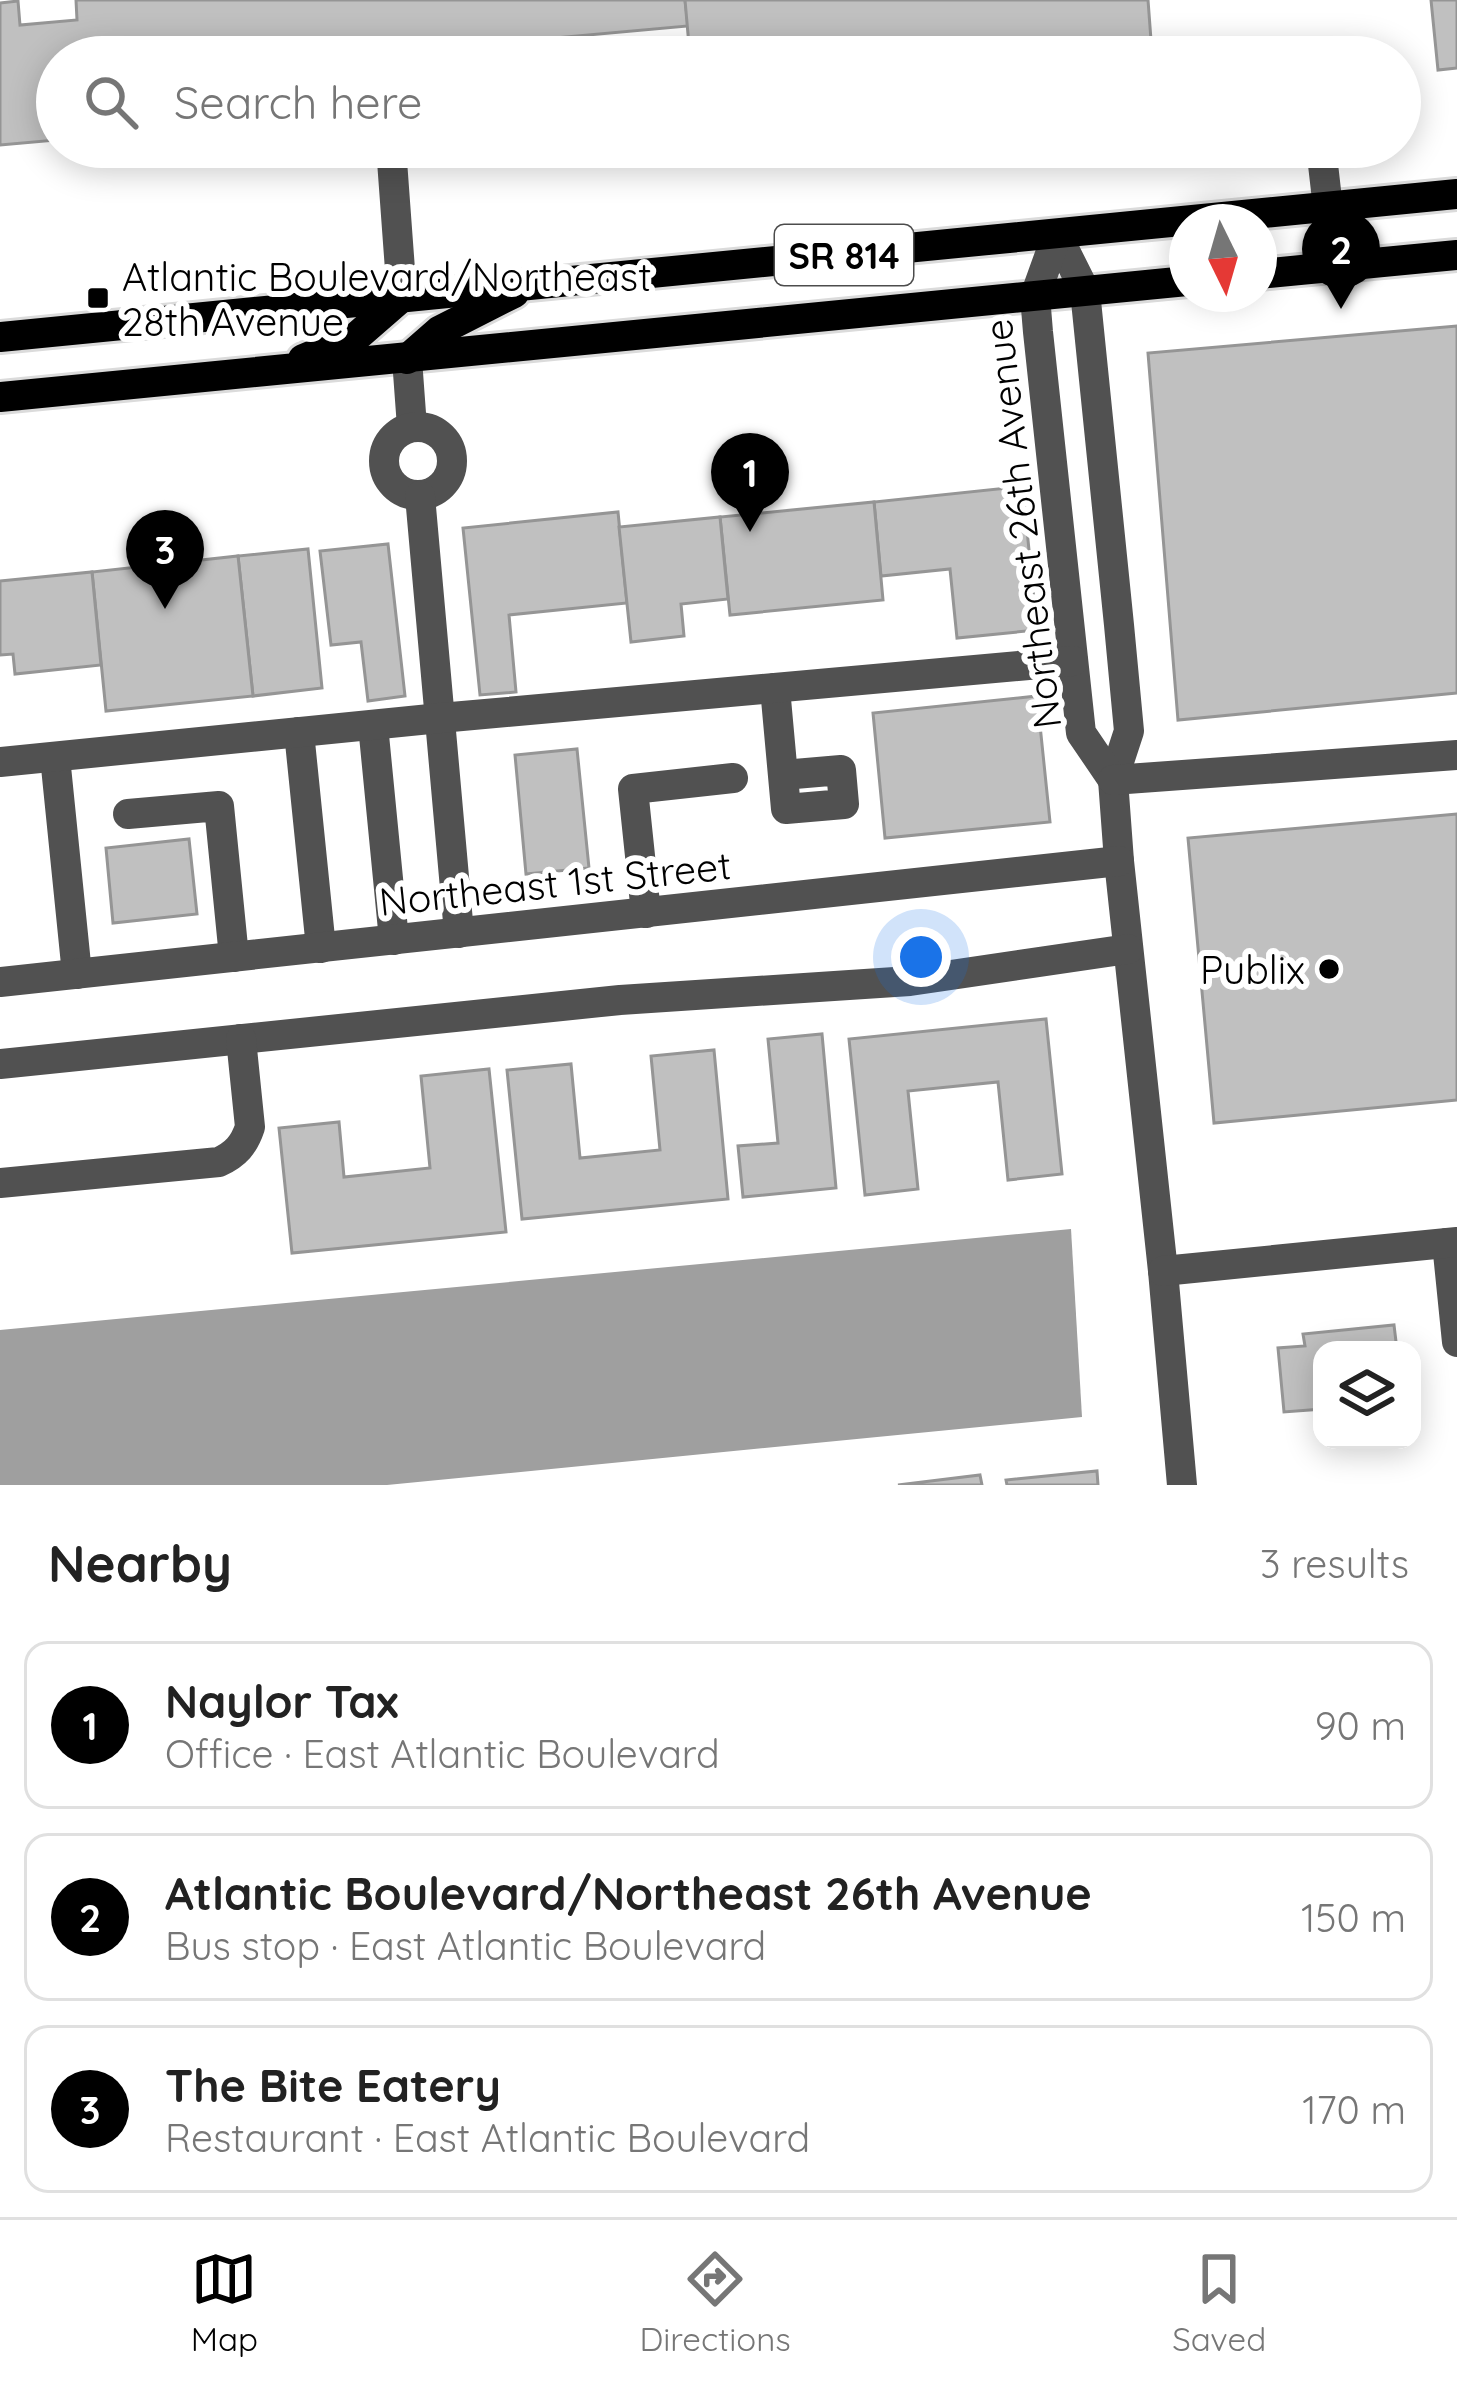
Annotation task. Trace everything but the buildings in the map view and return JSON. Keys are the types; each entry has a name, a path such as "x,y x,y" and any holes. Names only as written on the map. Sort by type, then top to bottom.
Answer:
{"main road":[{"name":"SR 814","path":"0,337 1457,194"},
{"path":"1277,272 1457,255"},
{"name":"SR 814","path":"0,397 1169,283"},
{"path":"407,359 439,331 530,285"},
{"path":"275,371 356,337 402,297"}],"street":[{"path":"393,168 402,297"},
{"path":"1323,168 1328,208"},
{"name":"Northeast 26th Avenue","path":"1058,235 1085,291 1129,730 1113,780 1181,1485"},
{"name":"Northeast 26th Avenue","path":"1058,235 1035,296 1081,733 1113,780"},
{"path":"407,359 412,427"},
{"path":"412,427 438,433 453,455 446,483 420,496 395,488 383,465 390,440 412,427"},
{"path":"420,496 459,933"},
{"path":"0,762 1073,661"},
{"path":"775,688 783,775"},
{"path":"373,724 394,940"},
{"path":"299,732 321,948"},
{"path":"1113,780 1457,754"},
{"path":"56,757 77,974"},
{"path":"646,913 633,790 734,778"},
{"path":"128,814 219,806 235,957"},
{"name":"Northeast 1st Street","path":"0,982 1119,861"},
{"path":"0,1064 620,1000 910,981 1128,949"},
{"path":"0,1183 219,1162 233,1156 246,1141 250,1127 241,1039"},
{"path":"1163,1271 1452,1242 1457,1342"}],"shaded area":[{"path":"1071,1229 1082,1417 387,1485 0,1485 0,1330"}],"place":[{"name":"Atlantic Boulevard/Northeast 28th Avenue","path":"98,298"},
{"name":"Atlantic Boulevard/Northeast 26th Avenue","path":"1341,309"},
{"name":"Naylor Tax","path":"750,532"},
{"name":"The Bite Eatery","path":"165,609"},
{"name":"Publix","path":"1329,969"}]}
